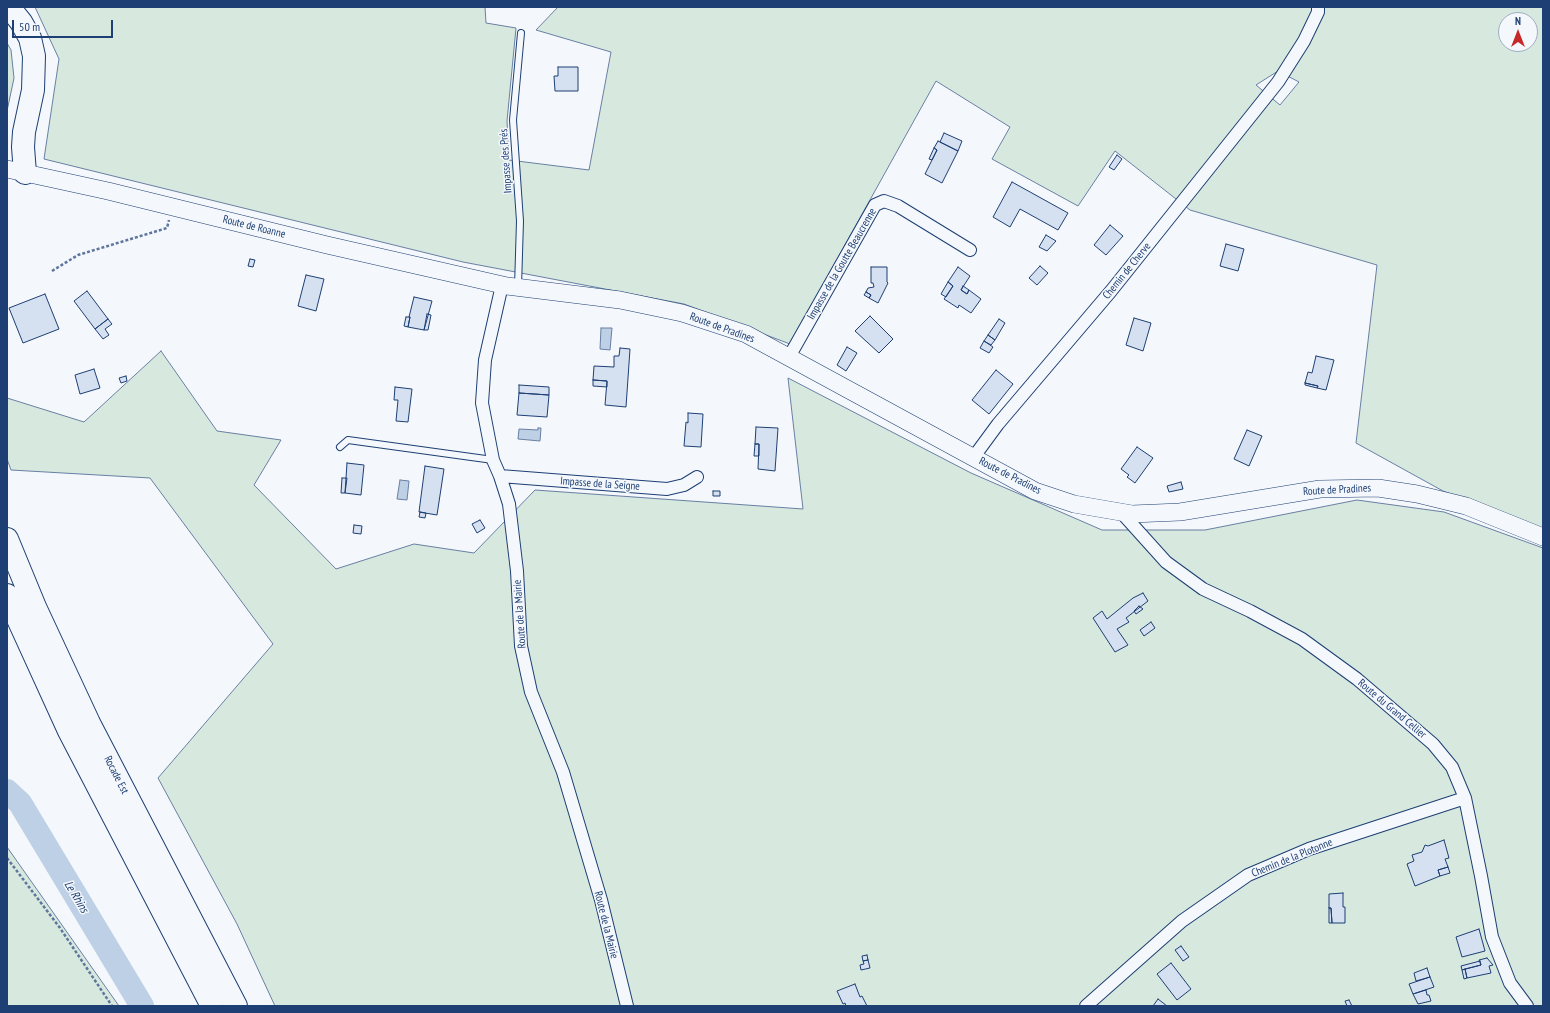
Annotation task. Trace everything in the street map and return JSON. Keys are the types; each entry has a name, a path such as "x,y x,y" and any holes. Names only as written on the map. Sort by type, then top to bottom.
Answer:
{"highway":[{"path":"8,7 21,22 30,38 34,56 33,90 24,132 23,147 16,171"},
{"path":"7,149 24,132"},
{"name":"Rocade Est","path":"7,539 35,607 89,723 236,1006"},
{"name":"Rocade Est","path":"7,595 69,732 212,1006"}],"street":[{"name":"Chemin de Cherve","path":"973,458 998,424 1121,279 1278,82 1304,42 1318,12 1318,7"},
{"name":"Route de Roanne","path":"16,171 173,207 327,245 510,286"},
{"name":"Impasse de la Goutte Beaucrenne","path":"789,357 875,205 884,201 898,206 970,250"},
{"name":"Route de Pradines","path":"510,286 620,300 682,313 746,334 1035,491 1074,504 1132,514 1180,512 1320,489 1378,488 1417,494 1466,506 1543,537"},
{"name":"Route de la Mairie","path":"510,286 484,360 482,403 492,460 500,476 509,504 517,571 521,646 531,692 563,772 601,900 627,1006"},
{"name":"Impasse de la Seigne","path":"500,476 667,489 684,485 697,477"},
{"name":"Route du Grand Cellier","path":"1121,512 1166,562 1203,589 1250,611 1302,639 1357,679 1433,744 1452,767 1465,798 1492,937 1510,983 1527,1006"},
{"name":"Chemin de la Plotonne","path":"1086,1006 1182,921 1248,875 1309,848 1465,798"}],"lane":[{"name":"Impasse des Prés","path":"510,286 520,221 513,120 521,33"},
{"path":"340,447 348,440 492,460"}],"path":[{"path":"52,271 78,255 167,228 173,207"},
{"path":"7,858 60,928 112,1006"}],"shaded area":[{"path":"35,7 485,7 486,23 516,28 507,121 509,160 589,170 611,52 536,30 558,7 1543,7 1543,529 1443,491 1356,443 1377,265 1190,210 1115,151 1078,206 992,159 1010,127 936,81 790,344 684,304 463,262 44,159 59,59","holes":["1278,71 1299,82 1280,105 1256,85"]},
{"path":"7,43 11,50 14,78 7,111"},
{"path":"161,351 217,431 281,440 254,485 336,569 414,544 474,553 535,490 803,509 788,378 971,473 1102,530 1205,530 1357,500 1444,512 1543,548 1543,1006 275,1006 237,924 158,778 273,644 150,478 11,470 7,459 7,398 84,422"},
{"path":"7,847 119,1006 7,1006"}],"water":[{"path":"601,328 612,328 610,350 600,349"},
{"path":"538,428 541,428 540,441 518,439 519,429 538,430"},
{"path":"400,480 409,481 407,500 397,499"}],"building":[{"path":"558,67 578,67 578,91 555,91 554,76 558,76"},
{"path":"944,133 962,141 958,151 940,142"},
{"path":"938,141 958,151 942,183 925,174 937,150 934,148"},
{"path":"934,148 937,150 932,160 929,159"},
{"path":"1117,155 1122,159 1114,170 1109,167"},
{"path":"1012,182 1068,213 1058,230 1020,209 1010,227 993,217"},
{"path":"1110,225 1123,236 1106,255 1094,245"},
{"path":"1046,235 1056,241 1047,251 1039,247"},
{"path":"1226,244 1244,249 1238,271 1220,266"},
{"path":"250,259 255,260 253,267 248,266"},
{"path":"1040,266 1048,273 1037,285 1029,278"},
{"path":"871,267 887,267 888,283 878,303 869,298 871,295 866,292 868,288 874,287 873,283 871,283"},
{"path":"958,267 970,276 961,290 967,294 969,290 981,299 971,313 959,305 958,308 944,299 953,286 948,282"},
{"path":"306,275 324,279 316,311 298,306"},
{"path":"948,282 953,286 946,297 941,294"},
{"path":"963,286 969,290 967,294 961,290"},
{"path":"87,291 108,319 95,329 74,301"},
{"path":"866,292 871,295 869,298 864,295"},
{"path":"45,294 59,329 23,343 9,308"},
{"path":"414,297 432,301 424,330 408,327"},
{"path":"427,314 431,315 428,330 424,330"},
{"path":"870,316 893,339 879,353 855,331"},
{"path":"406,317 410,317 408,327 404,326"},
{"path":"1134,318 1151,323 1143,351 1126,345"},
{"path":"108,319 112,324 105,329 109,335 103,339 95,329"},
{"path":"999,319 1005,323 995,340 988,335"},
{"path":"988,335 995,340 991,345 984,341"},
{"path":"984,341 993,347 989,353 980,348"},
{"path":"847,347 857,353 846,371 837,365"},
{"path":"620,348 630,349 626,407 605,405 607,381 593,380 594,366 614,367 614,356 619,356"},
{"path":"1316,356 1334,360 1326,390 1317,388 1318,386 1305,383 1308,372 1312,373"},
{"path":"94,369 100,388 80,394 75,375"},
{"path":"996,370 1013,384 989,414 972,400"},
{"path":"126,376 127,381 121,383 119,378"},
{"path":"593,380 607,381 607,387 593,386"},
{"path":"1305,383 1318,386 1317,388 1305,385"},
{"path":"519,385 549,387 549,395 519,393"},
{"path":"395,387 412,389 408,422 396,421 398,400 394,400"},
{"path":"519,393 549,395 547,417 517,415"},
{"path":"688,413 703,414 701,447 684,446 686,422 688,423"},
{"path":"756,427 778,428 775,471 758,469 759,444 755,444"},
{"path":"1247,430 1262,436 1249,466 1234,459"},
{"path":"755,444 759,444 759,456 754,456"},
{"path":"1137,447 1153,458 1135,483 1127,477 1129,475 1121,469"},
{"path":"347,463 364,465 361,495 345,493"},
{"path":"425,466 444,469 437,515 419,512"},
{"path":"342,478 347,478 345,493 341,493"},
{"path":"1181,482 1183,489 1169,492 1167,486"},
{"path":"713,491 720,491 720,496 713,496"},
{"path":"420,512 426,513 425,518 419,517"},
{"path":"480,520 485,528 477,533 472,524"},
{"path":"354,525 362,526 361,534 353,533"},
{"path":"1143,593 1148,601 1126,618 1129,622 1117,629 1128,645 1115,652 1093,618 1102,611 1107,619 1133,598"},
{"path":"1139,606 1143,609 1136,614 1134,611"},
{"path":"1151,622 1155,628 1144,636 1140,630"},
{"path":"1444,840 1449,858 1445,859 1448,867 1438,870 1440,876 1415,886 1407,864 1414,861 1412,855 1422,852 1425,845 1428,846"},
{"path":"1448,867 1450,873 1440,876 1438,870"},
{"path":"1343,893 1345,923 1332,923 1331,908 1329,908 1329,894"},
{"path":"1329,908 1331,908 1332,923 1329,923"},
{"path":"1479,929 1485,951 1462,957 1456,937"},
{"path":"1181,946 1189,957 1183,961 1175,950"},
{"path":"867,955 868,960 863,961 862,956"},
{"path":"1487,958 1493,965 1489,966 1491,973 1467,978 1465,969 1481,965 1479,960"},
{"path":"868,960 870,968 861,970 860,965 864,964 863,961"},
{"path":"1480,961 1481,965 1462,970 1461,966"},
{"path":"1171,963 1191,989 1177,1000 1157,974"},
{"path":"1427,968 1430,977 1416,981 1414,973"},
{"path":"1465,969 1467,978 1464,979 1462,970"},
{"path":"1430,977 1434,987 1413,994 1409,984"},
{"path":"855,984 860,997 862,996 867,1006 846,1006 845,1003 843,1004 837,991"},
{"path":"1426,990 1431,1001 1418,1004 1413,994"},
{"path":"1158,999 1167,1006 1153,1006"},
{"path":"1349,1000 1352,1006 1347,1006 1345,1001"}],"waterway":[{"name":"Le Rhins","path":"7,791 20,803 142,1006"}]}
